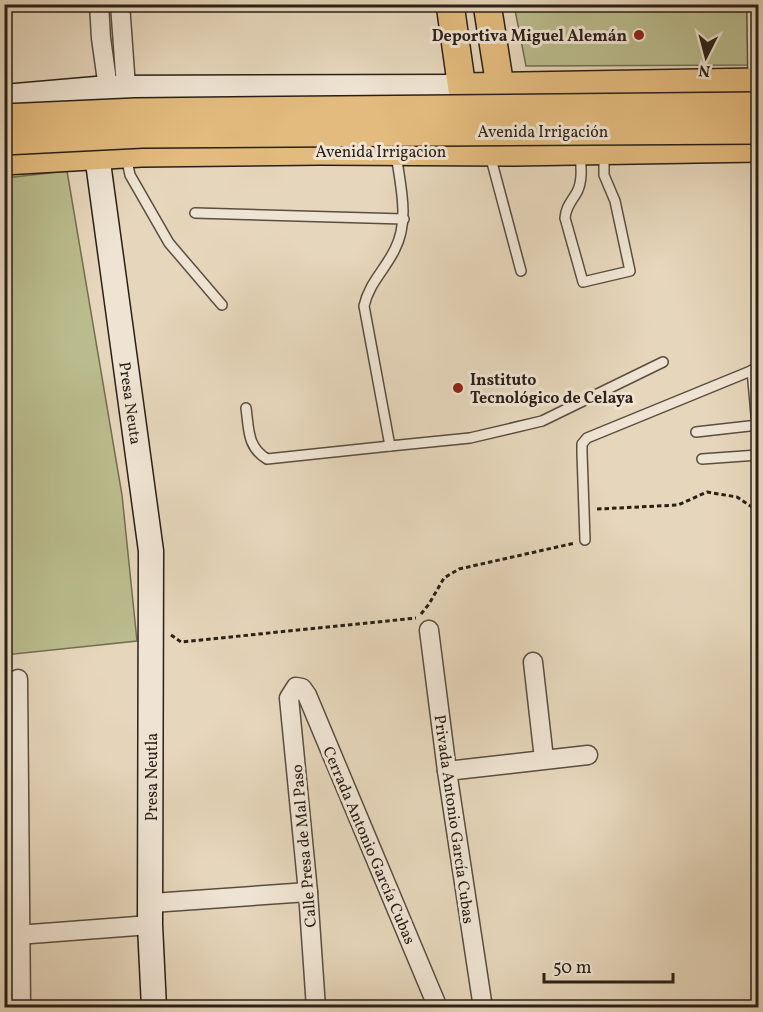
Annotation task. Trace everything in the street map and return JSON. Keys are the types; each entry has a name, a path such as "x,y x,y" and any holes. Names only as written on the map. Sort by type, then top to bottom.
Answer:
{"main road":[{"path":"450,4 462,87 479,152"},
{"path":"487,4 500,86"},
{"path":"462,87 750,89 746,99 749,120 740,136 727,149"},
{"name":"Avenida Irrigación","path":"4,118 750,89"},
{"name":"Avenida Irrigación","path":"4,141 142,134 759,130"},
{"name":"Avenida Irrigacion","path":"4,161 125,154 759,148"}],"street":[{"path":"99,4 101,38 117,87"},
{"path":"117,87 120,4"},
{"path":"4,97 117,87 462,87"},
{"path":"383,151 403,124 401,100 392,87"},
{"name":"Presa Neuta","path":"97,155 151,551 150,651"},
{"name":"Privada Antonio García Cubas","path":"429,630 447,771 483,1008"},
{"name":"Presa Neutla","path":"150,651 151,914 154,1008"},
{"path":"533,662 544,759"},
{"path":"18,679 12,935 21,1008"},
{"name":"Calle Presa de Mal Paso","path":"297,687 289,698 308,892 316,1008"},
{"name":"Cerrada Antonio García Cubas","path":"297,687 302,688 307,695 438,1008"},
{"path":"447,771 588,754"},
{"path":"12,935 308,892"}],"lane":[{"path":"750,89 752,4"},
{"path":"383,151 404,219 396,249 367,292 364,306 390,446"},
{"path":"592,151 615,201 630,271 583,282 565,218 566,210 578,190 581,176 592,151"},
{"path":"479,152 521,271"},
{"path":"125,154 130,175 169,243 222,305"},
{"path":"195,213 404,219"},
{"path":"246,408 252,444 257,453 267,459 470,438 542,421 663,362"},
{"path":"585,540 582,444 587,438 755,369 759,437"},
{"path":"696,432 758,425"},
{"path":"702,459 759,455"}],"path":[{"path":"584,509 678,505 707,492 737,497 759,511"},
{"path":"169,633 181,642 418,618 444,578 459,569 585,540"}],"green space":[{"name":"Deportiva Miguel Alemán","path":"514,5 758,5 758,65 526,66"},
{"path":"67,171 122,495 137,641 5,655 5,178"}],"place":[{"name":"Deportiva Miguel Alemán","path":"639,35"},
{"name":"Instituto Tecnológico de Celaya","path":"458,388"}]}
